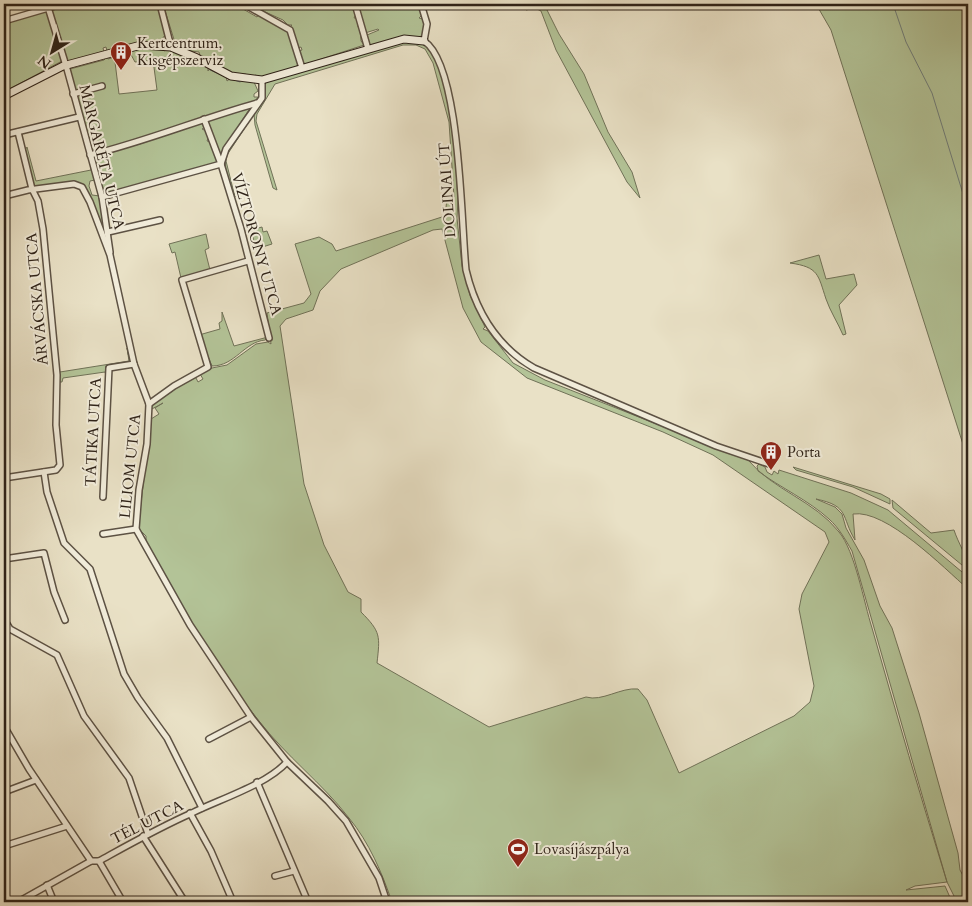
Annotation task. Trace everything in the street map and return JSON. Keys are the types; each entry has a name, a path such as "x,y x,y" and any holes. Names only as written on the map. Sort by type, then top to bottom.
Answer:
{"street":[{"path":"4,21 48,6 62,4"},
{"path":"160,4 171,47"},
{"path":"244,4 290,30 302,68"},
{"path":"355,4 368,49"},
{"path":"4,96 46,73 66,65 141,46 171,47 231,76 262,80 404,39 424,41 427,24 421,4"},
{"name":"MARGARÉTA UTCA","path":"48,6 102,197 110,255"},
{"name":"DOLINAI ÚT","path":"424,41 434,51 442,71 454,122 464,252 470,288 481,312 497,337 517,357 558,379 716,446 769,464"},
{"name":"VÍZTORONY UTCA","path":"262,80 262,98 226,149 221,164 269,338"},
{"path":"73,94 102,86"},
{"path":"90,155 134,144 204,119 257,103"},
{"path":"4,135 79,117"},
{"path":"102,197 221,164 204,119"},
{"name":"ÁRVÁCSKA UTCA","path":"18,132 32,189 41,216 57,381 56,425 60,467 44,472"},
{"name":"LILIOM UTCA","path":"4,196 32,189 74,184 80,186 90,202 110,255 134,364 149,404 146,449 139,490 136,529 190,625 250,717 287,762 328,800 346,821 379,878 387,902"},
{"path":"108,232 160,220"},
{"path":"149,404 174,386 208,367 182,280 248,261"},
{"name":"TÁTIKA UTCA","path":"103,497 109,368 134,364"},
{"path":"4,478 44,472 47,492 64,543 90,569 124,674 138,698 167,738 202,808"},
{"path":"103,534 136,529"},
{"path":"4,559 44,553 54,592 65,620"},
{"path":"4,619 10,629 56,655 84,716 129,778 146,835 185,902"},
{"path":"209,739 250,717"},
{"path":"4,726 5,732 36,780 91,860 18,902"},
{"name":"TÉL UTCA","path":"91,860 99,861 190,813 257,782 277,771 287,762"},
{"path":"4,792 36,780"},
{"path":"257,782 308,902"},
{"path":"190,813 211,851 233,902"},
{"path":"4,846 67,826"},
{"path":"99,861 123,902"},
{"path":"275,876 294,871"},
{"path":"47,885 54,902"}],"green space":[{"path":"68,4 158,4 167,36 163,37 163,41 168,40 167,43 143,42 141,36 139,37 140,43 107,51 106,47 103,48 104,52 69,62 66,59 52,10"},
{"path":"163,4 241,4 245,6 243,9 257,17 259,14 290,33 298,64 296,67 262,77 245,74 236,75 216,67 218,63 215,61 211,64 206,61 209,58 203,59 199,52 176,46"},
{"path":"252,4 350,4 353,6 356,14 354,18 357,18 361,41 364,45 306,64 303,63 299,51 302,50 301,47 298,48 290,27 292,25 288,25 283,20 252,6"},
{"path":"357,4 417,4 422,15 419,18 423,19 425,29 423,36 370,45 367,35 379,30 365,33"},
{"path":"526,4 544,4 559,34 584,74 608,132 632,172 640,198 627,182 556,50 541,11 535,8 526,10"},
{"path":"816,4 968,4 968,460 831,30"},
{"path":"47,11 62,61 4,92 4,23"},
{"path":"403,41 424,44 432,52 439,68 453,121 458,200 457,218 462,266 470,295 485,327 483,329 488,331 513,363 545,380 748,460 758,470 757,466 759,464 765,467 767,472 772,475 774,471 778,474 779,470 851,493 888,510 968,577 968,589 930,555 898,530 866,515 853,514 855,540 840,509 816,499 835,507 842,514 846,528 864,560 880,606 892,628 919,713 958,853 960,870 968,885 968,902 957,902 947,882 915,886 906,890 945,886 952,902 392,902 384,880 363,837 338,805 270,734 243,700 199,635 146,543 146,536 138,528 151,419 159,414 155,408 163,403 150,410 150,406 174,390 174,387 195,376 198,382 203,379 200,374 212,368 227,365 256,344 268,342 271,344 267,313 304,303 311,294 295,244 319,237 332,244 336,251 445,216 447,199 454,197 449,122 433,63 425,49 416,45 403,45 275,84 257,114 256,121 277,190 273,188 255,125 254,114 227,155 226,161 235,197 226,173 225,155 261,102 265,82","holes":["442,229 463,308 481,342 527,378 663,432 713,455 825,532 829,542 802,594 799,609 814,686 810,702 794,716 679,773 647,700 638,689 625,690 598,698 586,697 489,727 377,663 379,640 376,630 361,612 361,599 348,592 324,545 304,484 280,326 286,319 313,310 320,291 341,269 433,230","764,475 829,519 839,530 852,551 947,882 850,552 839,532 829,521"]},
{"path":"159,48 165,51 164,48 183,54 208,67 208,71 210,68 226,76 227,81 231,78 254,82 258,91 254,94 254,97 258,97 255,101 92,154 76,95 105,88 104,84 75,91 70,69 104,60 107,57 108,59 115,57 115,55 122,53 126,58 125,61 115,62 119,94 157,90 153,60 135,62 129,51"},
{"path":"250,108 225,147 220,161 206,122 210,118"},
{"path":"202,121 205,127 202,129 209,136 207,141 211,142 218,163 104,194 93,156 140,144"},
{"path":"27,147 36,181 91,170 91,164 95,180 90,181 89,186 92,195 100,196 108,246 81,185 32,188 25,150"},
{"path":"262,227 263,232 267,231 272,244 256,249 251,230"},
{"path":"206,234 209,248 205,250 210,270 181,278 175,252 172,253 169,244"},
{"path":"819,255 826,279 854,274 857,285 839,305 846,334 843,335 826,299 819,278 807,267 790,263"},
{"path":"222,312 234,346 268,337 251,345 227,362 212,366 199,335 220,329 219,323 222,321"},
{"path":"127,348 130,363 106,366 107,379 105,372 63,378 62,382 59,382 58,367 60,372 129,361"},
{"path":"793,467 881,494 890,499 890,504 853,487 796,470"},
{"path":"892,500 931,533 954,530 965,555 968,570 893,508"}],"waterway":[{"path":"893,4 906,42 932,93 968,210"},
{"path":"130,52 144,48"},
{"path":"194,60 206,67"},
{"path":"210,70 226,77"},
{"path":"234,80 240,82"},
{"path":"84,142 87,150"}],"place":[{"name":"Kertcentrum, Kisgépszerviz","path":"121,71"},
{"name":"Porta","path":"771,471"},
{"name":"Lovasíjászpálya","path":"518,868"}]}
